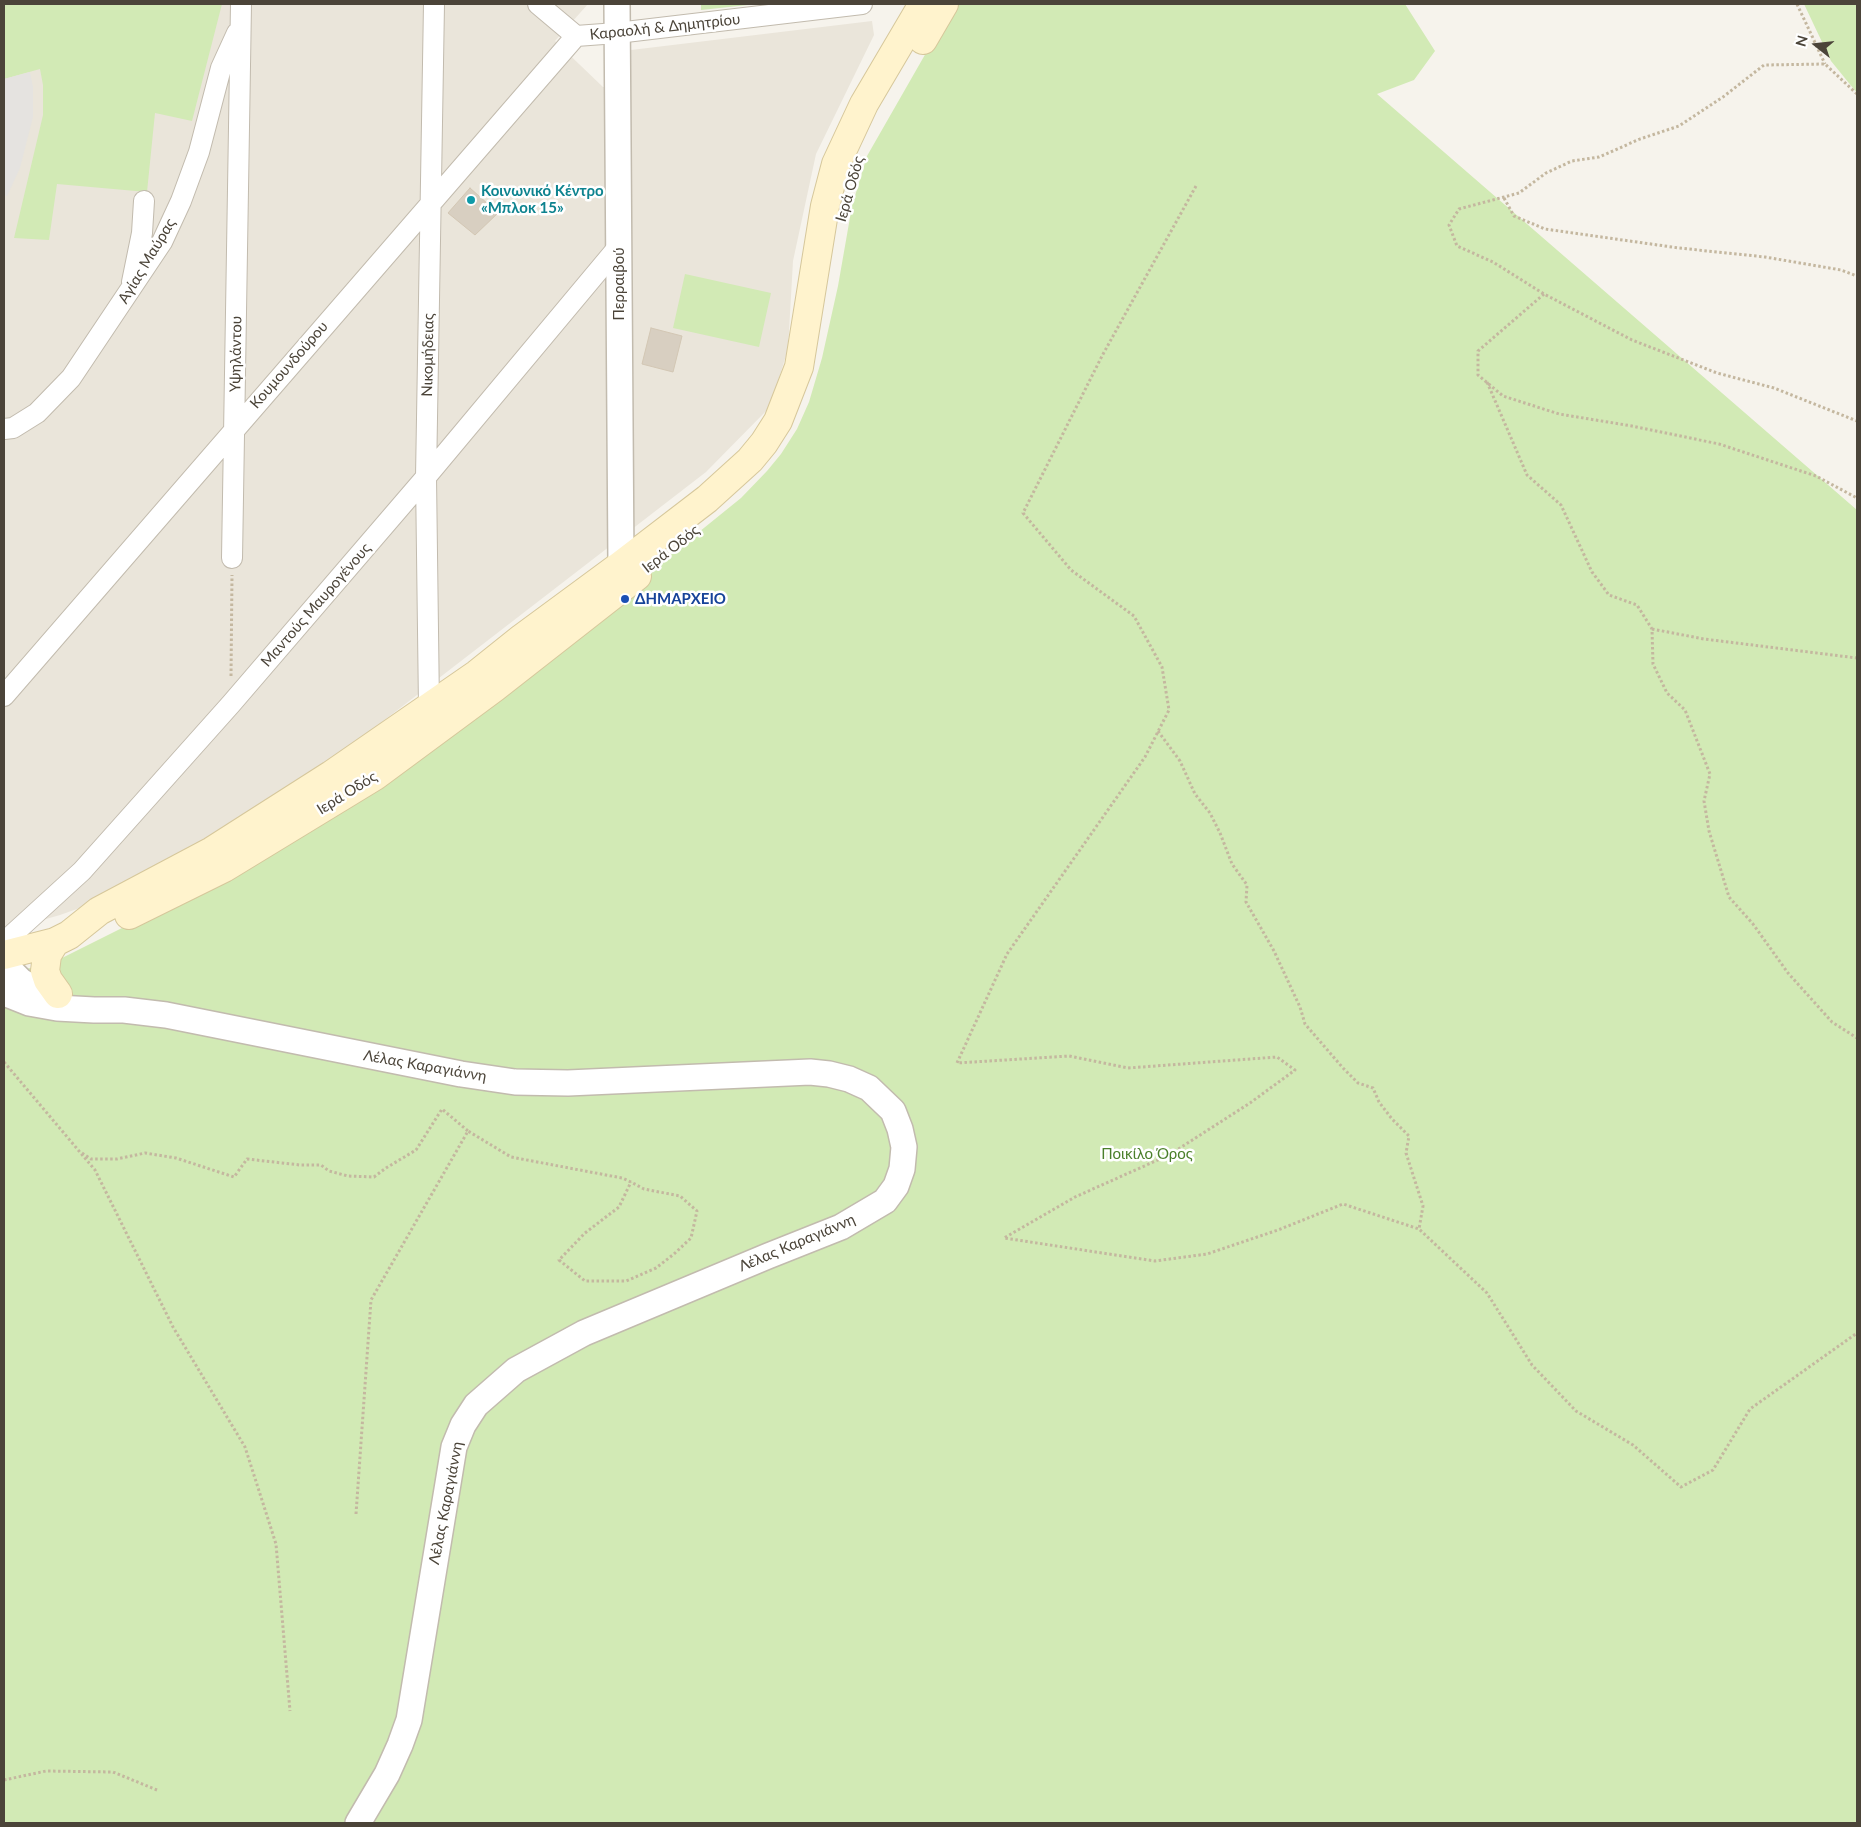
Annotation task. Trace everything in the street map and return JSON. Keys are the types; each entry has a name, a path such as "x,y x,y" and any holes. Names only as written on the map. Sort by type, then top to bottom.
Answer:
{"main road":[{"name":"Ιερά Οδός","path":"62,938 99,911 212,851 331,775 477,674 729,481 760,448 778,421 799,368 825,206 836,164 864,104 923,4"},
{"name":"Ιερά Οδός","path":"5,955 105,927 224,868 375,776 537,654 700,527 765,468 793,426 814,372 838,227 846,192 856,163 882,110 944,4"},
{"path":"58,994 48,980 45,971 47,955 62,938"}],"street":[{"name":"Υψηλάντου","path":"232,558 241,4"},
{"name":"Νικομήδειας","path":"429,707 426,476 434,4"},
{"name":"Καραολή & Δημητρίου","path":"538,4 576,36 617,33 751,11 862,4"},
{"name":"Περραιβού","path":"617,4 621,565"},
{"name":"Αγίας Μαύρας","path":"4,429 13,428 37,413 71,378 162,242 176,215 198,152 221,68 241,25"},
{"name":"Κουμουνδούρου","path":"4,696 234,428 576,36"},
{"path":"130,291 142,233 144,201"},
{"name":"Μαντούς Μαυρογένους","path":"5,955 8,940 13,934 82,871 231,704 619,246"},
{"name":"Λέλας Καραγιάννη","path":"5,955 11,971 21,981 31,987 95,1000 124,1010"},
{"name":"Λέλας Καραγιάννη","path":"4,993 29,1003 57,1008 124,1010 166,1015 452,1072 514,1082 568,1083 810,1072 829,1074 869,1088 893,1112 900,1129 904,1147 902,1169 896,1186 885,1201 841,1227 584,1334 516,1370 476,1405 463,1426 454,1447 409,1720 388,1774 358,1823"}],"path":[{"path":"1797,4 1825,64 1857,94"},
{"path":"1825,64 1764,65 1723,97 1679,126 1640,139 1599,157 1572,161 1546,173 1519,193 1459,209 1449,225 1456,246 1493,262 1544,294 1632,340 1717,373 1774,388 1857,421"},
{"path":"1196,186 1102,356 1023,514 1071,570 1134,616 1162,667 1169,710 1145,757 1008,954 957,1063 1069,1056 1128,1068 1276,1057 1295,1070 1250,1103 1169,1155 1075,1197 1004,1238 1155,1261 1207,1254 1278,1230 1343,1204 1419,1229 1487,1292 1532,1365 1576,1411 1633,1445 1681,1487 1713,1470 1750,1409 1857,1333"},
{"path":"1504,198 1514,216 1545,229 1765,258 1840,270 1857,276"},
{"path":"1544,294 1478,351 1478,375 1503,396 1559,414 1632,426 1719,444 1816,476 1857,498"},
{"path":"1487,382 1527,475 1561,505 1592,572 1609,596 1637,605 1652,630 1653,664 1668,693 1686,710 1710,774 1704,801 1709,831 1729,897 1753,924 1788,973 1832,1022 1857,1038"},
{"path":"231,704 232,558"},
{"path":"1652,630 1704,639 1857,658"},
{"path":"1158,731 1180,761 1195,794 1210,813 1232,864 1247,885 1246,902 1274,951 1300,1007 1304,1024 1358,1083 1373,1088 1379,1102 1409,1136 1406,1153 1423,1206 1419,1229"},
{"path":"4,1062 95,1170 173,1327 245,1447 276,1544 290,1711"},
{"path":"79,1152 92,1159 117,1159 145,1153 176,1158 234,1178 247,1159 300,1165 321,1165 330,1171 348,1176 374,1177 416,1150 442,1109 468,1130 510,1157 622,1178 631,1182 644,1189 680,1196 698,1211 692,1238 656,1268 626,1281 585,1281 559,1260 585,1233 619,1207 631,1182"},
{"path":"356,1514 371,1300 468,1130"},
{"path":"4,1780 46,1771 113,1772 157,1790"}],"shaded area":[{"path":"4,4 588,4 555,41 603,87 631,86 631,50 872,21 874,35 816,154 793,261 788,349 770,407 706,472 347,749 259,806 105,899 60,915 4,931"},
{"path":"30,72 33,87 33,117 20,168 7,196 4,195 4,79"}],"green space":[{"path":"4,4 222,4 192,121 155,113 147,192 57,184 49,240 14,238 43,115 43,85 40,69 4,79"},
{"path":"701,4 757,4 701,10"},
{"name":"Ποικίλο Όρος","path":"954,4 1405,4 1435,51 1414,80 1377,94 1857,510 1857,1823 4,1823 4,975 56,961 188,895 605,608 741,498 781,454 797,429 809,402 822,358 838,286 852,206 867,156"},
{"path":"1804,4 1857,4 1857,93 1831,61"},
{"path":"685,274 771,293 759,347 673,328"}],"building":[{"name":"Κοινωνικό Κέντρο «Μπλοκ 15»","path":"470,188 498,213 475,235 448,213"},
{"path":"651,328 682,336 673,372 642,364"}],"place":[{"name":"Κοινωνικό Κέντρο «Μπλοκ 15»","path":"471,200"},
{"name":"ΔΗΜΑΡΧΕΙΟ","path":"625,599"}]}
